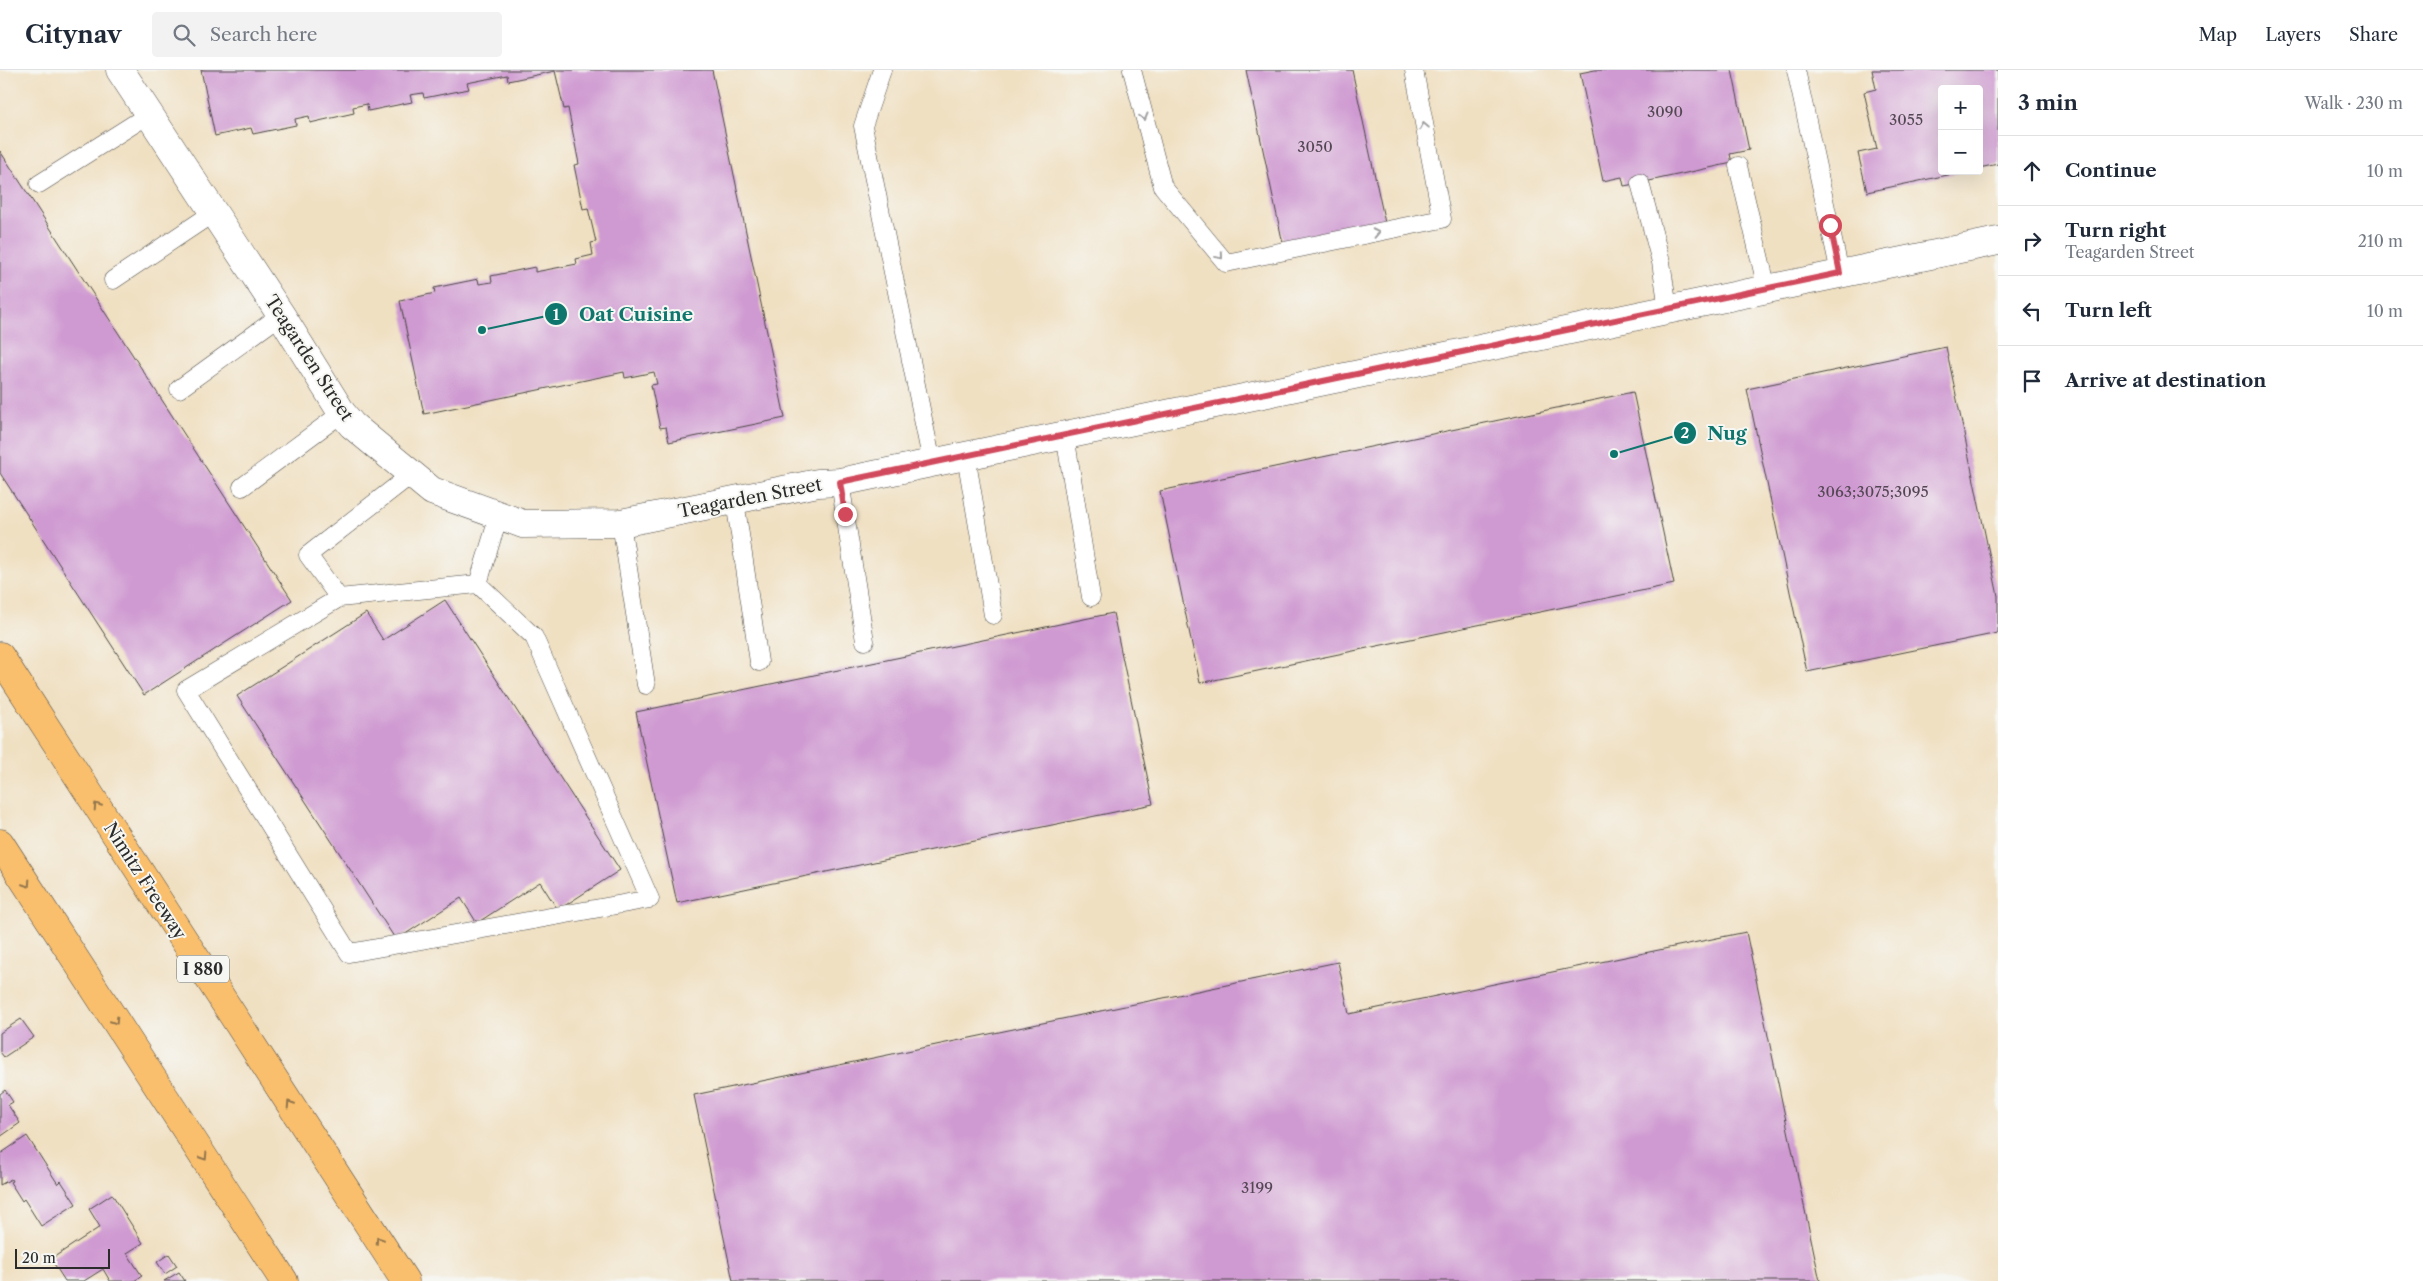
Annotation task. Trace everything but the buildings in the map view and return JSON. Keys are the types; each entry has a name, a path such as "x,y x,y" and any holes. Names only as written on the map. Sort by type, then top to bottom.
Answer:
{"highway":[{"name":"Nimitz Freeway","path":"0,656 405,1281"},
{"path":"0,843 284,1281"}],"street":[{"name":"Teagarden Street","path":"120,70 281,315 342,413 352,425 432,491 522,524 622,523 818,483 840,482 1998,241"}],"lane":[{"path":"882,70 863,126 932,463"},
{"path":"1132,70 1163,187 1226,264 1442,219 1414,70"},
{"path":"1796,70 1840,273"},
{"path":"39,184 148,115"},
{"path":"1738,166 1767,289"},
{"path":"1640,183 1661,262 1668,309"},
{"path":"113,280 213,213"},
{"path":"179,389 281,315"},
{"path":"242,487 342,413"},
{"path":"1065,435 1091,597"},
{"path":"966,456 994,615"},
{"path":"339,598 308,555 412,474"},
{"path":"840,482 865,641"},
{"path":"735,501 759,662"},
{"path":"478,584 500,515"},
{"path":"622,523 646,685"},
{"path":"478,584 534,637 650,899 349,953 186,690 339,598 478,584"}],"place":[{"name":"Oat Cuisine","path":"482,330"},
{"name":"Nug","path":"1614,454"}],"route":[{"path":"845,514 840,482 1126,424 1840,273 1830,225"}]}
